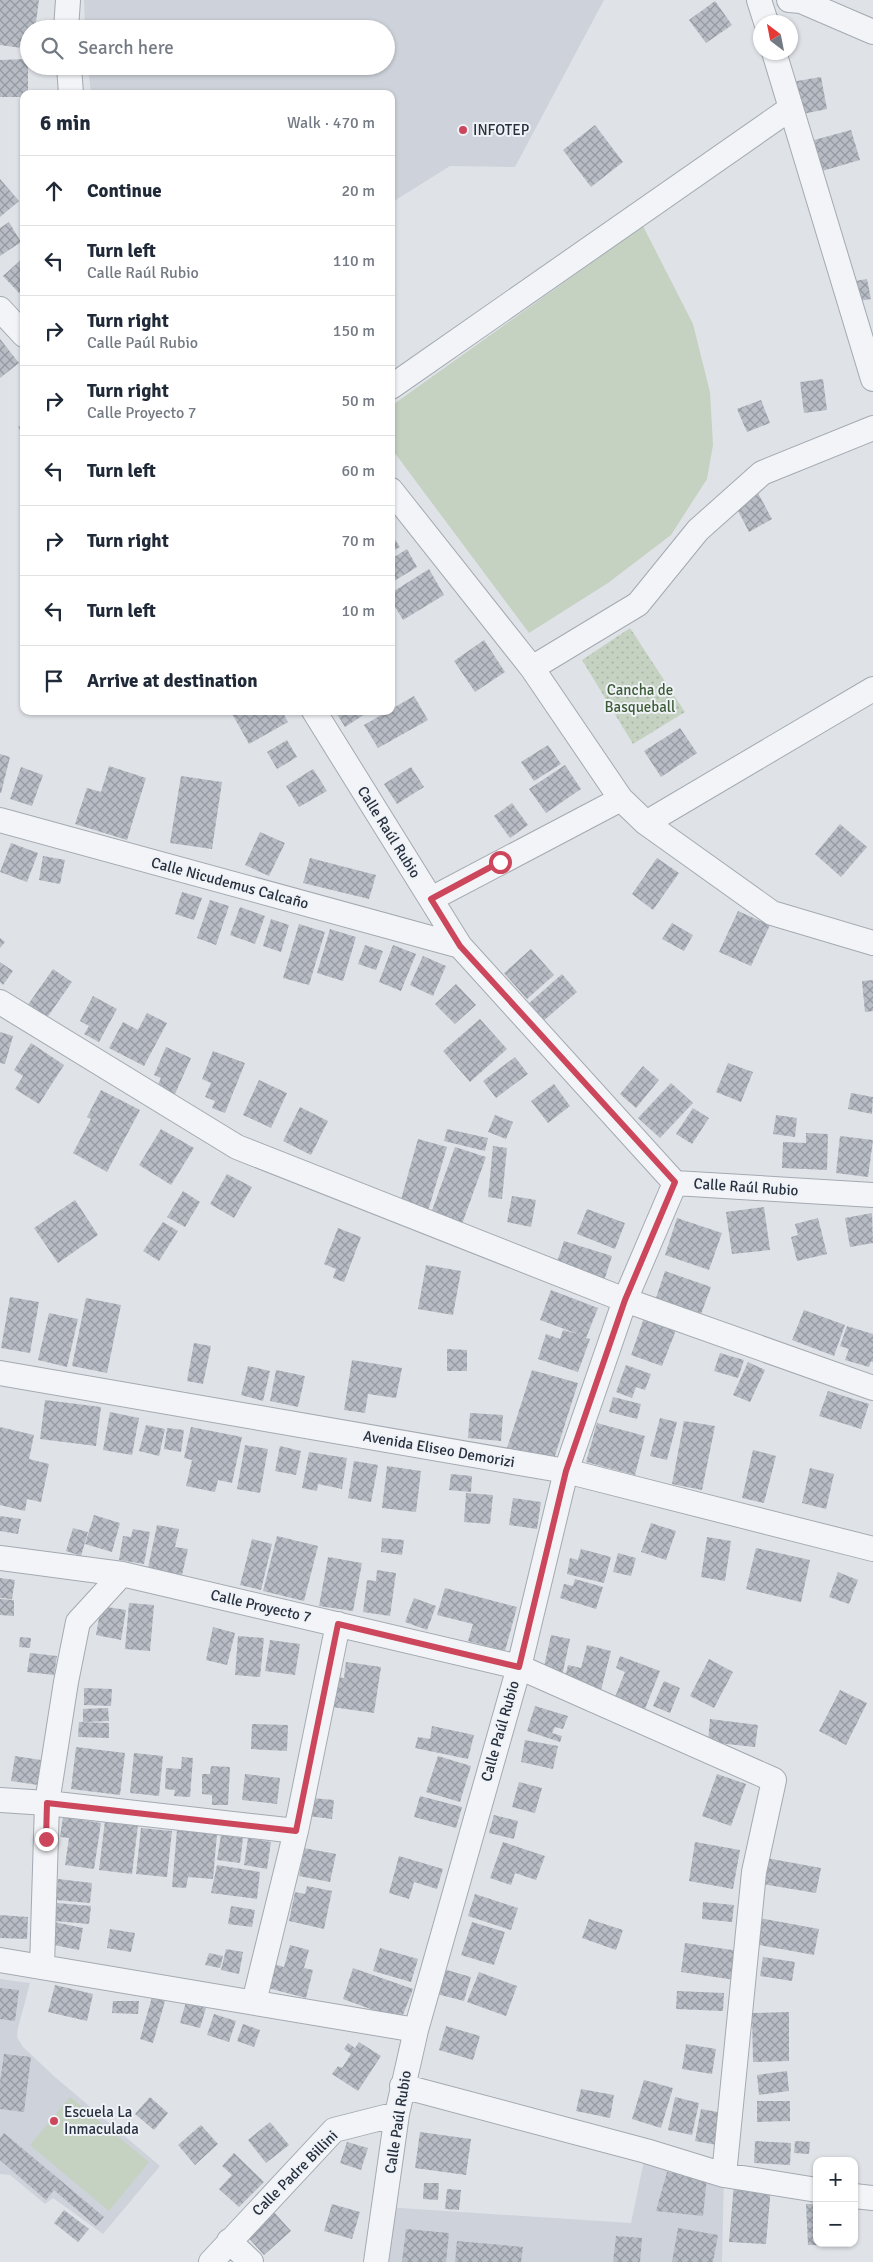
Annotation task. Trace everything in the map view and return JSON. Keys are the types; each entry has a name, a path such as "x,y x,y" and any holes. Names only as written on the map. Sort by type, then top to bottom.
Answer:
{"street":[{"path":"67,20 68,0"},
{"path":"759,0 764,15"},
{"path":"789,0 801,1 873,32"},
{"path":"776,60 873,379"},
{"path":"70,75 71,90"},
{"path":"395,384 791,108"},
{"path":"0,309 20,331"},
{"path":"532,668 638,604 698,530 762,473 873,428"},
{"path":"395,495 532,668 621,799 646,823 772,913 873,943"},
{"path":"646,823 873,689"},
{"name":"Calle Raúl Rubio","path":"316,715 460,946 675,1182 873,1195"},
{"path":"431,899 621,799"},
{"name":"Calle Nicudemus Calcaño","path":"0,820 460,946"},
{"path":"0,1002 237,1147 625,1300 873,1388"},
{"name":"Calle Paúl Rubio","path":"376,2262 402,2086 416,2030 519,1667 566,1471 625,1300 675,1182"},
{"name":"Avenida Eliseo Demorizi","path":"0,1373 566,1471 873,1549"},
{"name":"Calle Proyecto 7","path":"0,1558 122,1574 519,1667 774,1780 754,1872 724,2175"},
{"path":"42,1967 47,1803 66,1682 78,1622 122,1574"},
{"path":"254,2002 296,1831 338,1624"},
{"path":"0,1800 47,1803 296,1831"},
{"path":"0,1960 416,2030"},
{"path":"402,2086 646,2150 724,2175 813,2189"},
{"name":"Calle Padre Billini","path":"211,2262 334,2130 397,2114"},
{"path":"858,2196 873,2198"},
{"path":"229,2241 250,2262"}],"shaded area":[{"name":"INFOTEP","path":"84,0 604,0 515,167 450,166 395,200 395,90 91,90 89,75 395,75 395,20 85,20"},
{"name":"Escuela La Inmaculada","path":"0,1979 30,1983 17,2037 23,2047 55,2077 160,2166 103,2234 53,2198 45,2204 10,2175 0,2174"},
{"path":"646,2151 724,2175 722,2262 376,2262 385,2207 631,2223"}],"green space":[{"path":"643,226 693,324 710,392 713,445 707,479 671,535 608,583 529,633 395,453 395,403"},
{"name":"Cancha de Basqueball","path":"630,628 685,712 633,744 582,660"},
{"path":"70,2097 149,2162 109,2211 30,2145"}],"building":[{"path":"0,0 39,0 36,20 20,20 20,48 0,45"},
{"path":"715,1 732,25 706,43 689,20"},
{"path":"20,59 20,75 28,75 28,90 20,90 20,97 0,97 0,60"},
{"path":"821,77 827,109 798,115 791,82"},
{"path":"595,125 623,162 591,187 563,150"},
{"path":"851,130 860,160 822,171 814,140"},
{"path":"0,179 19,201 0,217"},
{"path":"9,222 20,243 0,256 0,228"},
{"path":"20,261 20,292 19,293 3,276"},
{"path":"867,279 871,299 853,302 849,282"},
{"path":"0,339 19,363 0,378"},
{"path":"823,379 827,410 804,413 800,382"},
{"path":"761,400 770,423 747,432 737,409"},
{"path":"758,493 772,519 749,532 735,505"},
{"path":"395,540 400,547 395,550"},
{"path":"407,549 417,567 395,581 395,556"},
{"path":"429,569 444,595 403,620 395,607 395,590"},
{"path":"484,640 505,672 475,692 454,661"},
{"path":"414,696 428,720 378,748 364,725 381,715 395,715 395,707"},
{"path":"233,715 284,715 288,722 249,744"},
{"path":"338,715 364,715 345,727"},
{"path":"680,728 697,753 661,777 644,751"},
{"path":"287,740 297,757 277,769 267,752"},
{"path":"548,745 561,764 534,781 521,762"},
{"path":"0,754 10,757 1,793 0,793"},
{"path":"565,765 581,789 546,813 529,789"},
{"path":"109,766 146,778 127,840 75,824 87,788 101,792"},
{"path":"21,767 43,775 32,806 10,799"},
{"path":"411,767 424,787 397,804 384,784"},
{"path":"313,769 327,791 299,807 286,786"},
{"path":"181,776 222,782 212,849 170,843"},
{"path":"512,803 528,825 510,838 494,816"},
{"path":"840,824 867,847 841,877 815,854"},
{"path":"260,832 285,843 269,876 245,865"},
{"path":"11,843 38,853 27,882 0,872"},
{"path":"43,856 65,860 60,884 39,880"},
{"path":"310,858 376,875 369,899 303,883"},
{"path":"657,858 679,873 653,910 632,894"},
{"path":"182,892 202,898 194,920 175,914"},
{"path":"210,900 229,906 216,945 197,938"},
{"path":"240,907 265,916 255,944 230,935"},
{"path":"738,911 770,925 751,966 719,952"},
{"path":"271,919 289,925 281,952 263,946"},
{"path":"672,923 693,935 684,951 662,939"},
{"path":"299,924 325,932 309,985 283,978"},
{"path":"330,929 356,937 343,981 317,973"},
{"path":"0,938 5,942 0,948"},
{"path":"365,945 383,951 376,970 358,964"},
{"path":"393,945 416,954 401,991 379,982"},
{"path":"531,949 554,975 527,999 504,973"},
{"path":"423,956 446,966 433,996 410,985"},
{"path":"0,962 13,971 3,985 0,982"},
{"path":"53,969 72,982 46,1019 27,1006"},
{"path":"562,974 577,992 542,1022 527,1005"},
{"path":"873,980 873,1011 865,1012 862,981"},
{"path":"456,984 476,1005 455,1024 435,1004"},
{"path":"93,996 117,1009 99,1042 84,1034 89,1026 80,1021"},
{"path":"147,1013 167,1023 144,1066 109,1048 123,1022 138,1030"},
{"path":"480,1019 507,1049 470,1082 443,1051"},
{"path":"0,1032 13,1036 5,1064 0,1063"},
{"path":"31,1043 64,1065 39,1104 15,1089 23,1076 14,1070"},
{"path":"166,1047 191,1058 175,1094 157,1087 161,1078 154,1075"},
{"path":"213,1051 245,1063 225,1113 212,1108 215,1101 205,1097 211,1083 202,1079"},
{"path":"515,1057 528,1074 496,1098 483,1081"},
{"path":"728,1063 753,1072 741,1102 716,1092"},
{"path":"643,1066 659,1080 636,1108 620,1094"},
{"path":"259,1080 287,1093 271,1128 243,1115"},
{"path":"671,1083 693,1103 660,1138 638,1118"},
{"path":"554,1084 570,1106 548,1123 531,1101"},
{"path":"101,1090 140,1110 107,1172 73,1153 91,1119 87,1117"},
{"path":"851,1093 873,1097 872,1114 848,1109"},
{"path":"300,1107 328,1121 311,1155 283,1141"},
{"path":"693,1108 709,1118 692,1144 676,1134"},
{"path":"495,1115 513,1122 506,1139 488,1132"},
{"path":"776,1115 797,1118 795,1137 773,1134"},
{"path":"161,1129 194,1148 171,1185 139,1165"},
{"path":"447,1129 488,1138 485,1151 444,1141"},
{"path":"806,1133 828,1134 827,1170 782,1168 783,1142 806,1143"},
{"path":"840,1136 873,1140 868,1177 836,1173"},
{"path":"418,1139 447,1147 428,1211 400,1203"},
{"path":"493,1146 507,1148 502,1199 488,1197"},
{"path":"455,1147 486,1157 461,1227 430,1216"},
{"path":"227,1174 252,1187 234,1218 210,1204"},
{"path":"183,1191 200,1202 185,1227 167,1217"},
{"path":"512,1196 536,1200 531,1227 507,1222"},
{"path":"75,1200 98,1235 58,1263 34,1228"},
{"path":"764,1207 770,1250 732,1254 726,1212"},
{"path":"587,1209 625,1223 615,1249 577,1234"},
{"path":"872,1213 873,1243 850,1247 845,1218"},
{"path":"677,1218 722,1233 709,1270 665,1255"},
{"path":"818,1218 827,1254 797,1261 791,1237 798,1235 795,1224"},
{"path":"163,1222 178,1231 159,1261 143,1251"},
{"path":"338,1228 361,1237 344,1282 333,1278 336,1269 324,1264"},
{"path":"564,1241 612,1256 603,1284 555,1268"},
{"path":"426,1265 461,1271 453,1315 418,1309"},
{"path":"665,1271 711,1287 701,1314 656,1298"},
{"path":"551,1290 598,1308 586,1338 590,1339 578,1372 538,1359 546,1334 560,1339 563,1330 578,1334 540,1320"},
{"path":"10,1297 39,1302 30,1353 1,1348"},
{"path":"86,1298 121,1305 107,1373 72,1366"},
{"path":"804,1310 845,1325 834,1356 792,1340"},
{"path":"49,1313 78,1319 67,1367 38,1360"},
{"path":"644,1318 676,1330 662,1366 631,1355"},
{"path":"847,1326 873,1334 873,1362 871,1361 869,1367 845,1360 849,1349 840,1346"},
{"path":"194,1343 211,1346 203,1384 187,1381"},
{"path":"447,1349 467,1350 467,1371 447,1371"},
{"path":"720,1353 744,1360 738,1378 714,1371"},
{"path":"352,1360 402,1368 396,1398 368,1394 365,1413 344,1410"},
{"path":"748,1362 765,1370 750,1402 733,1395"},
{"path":"626,1365 651,1374 645,1390 636,1387 632,1398 616,1392"},
{"path":"248,1366 270,1371 263,1401 241,1395"},
{"path":"276,1370 305,1376 298,1407 270,1401"},
{"path":"532,1370 578,1383 553,1462 507,1448"},
{"path":"828,1391 869,1404 861,1429 819,1416"},
{"path":"613,1397 641,1404 637,1419 609,1412"},
{"path":"45,1400 101,1407 96,1446 40,1439"},
{"path":"110,1412 139,1418 132,1455 103,1450"},
{"path":"470,1413 503,1415 501,1441 468,1438"},
{"path":"660,1418 677,1422 667,1460 650,1456"},
{"path":"684,1421 715,1426 702,1490 672,1484"},
{"path":"597,1423 645,1436 635,1475 586,1462"},
{"path":"146,1425 165,1429 159,1456 139,1451"},
{"path":"0,1427 34,1435 29,1459 49,1464 41,1502 27,1499 25,1511 0,1505"},
{"path":"191,1427 242,1437 232,1483 218,1480 215,1492 186,1486 192,1460 184,1458"},
{"path":"167,1428 184,1430 181,1452 164,1449"},
{"path":"245,1445 268,1449 260,1493 237,1489"},
{"path":"280,1446 301,1451 296,1475 275,1471"},
{"path":"753,1450 776,1456 764,1503 742,1498"},
{"path":"309,1452 347,1458 342,1489 318,1484 317,1491 302,1488"},
{"path":"354,1461 378,1465 371,1502 348,1498"},
{"path":"387,1466 421,1471 416,1512 382,1508"},
{"path":"810,1468 834,1474 826,1509 802,1503"},
{"path":"451,1474 472,1476 471,1492 449,1490"},
{"path":"466,1493 493,1495 490,1524 464,1522"},
{"path":"513,1498 541,1502 537,1529 509,1525"},
{"path":"94,1515 120,1523 112,1552 85,1544"},
{"path":"0,1516 21,1519 18,1534 0,1531"},
{"path":"651,1523 676,1531 666,1560 641,1552"},
{"path":"157,1525 179,1529 175,1547 188,1549 182,1575 148,1568"},
{"path":"73,1528 88,1532 81,1556 66,1551"},
{"path":"133,1529 150,1532 144,1564 119,1560 123,1536 131,1537"},
{"path":"277,1536 318,1546 304,1601 263,1591"},
{"path":"707,1537 731,1541 725,1581 701,1577"},
{"path":"382,1538 404,1540 402,1555 381,1552"},
{"path":"252,1539 272,1544 261,1590 240,1585"},
{"path":"756,1548 810,1560 801,1602 746,1589"},
{"path":"581,1549 611,1557 604,1583 567,1574 570,1558 578,1560"},
{"path":"618,1553 636,1558 631,1576 613,1572"},
{"path":"328,1557 362,1563 353,1611 319,1606"},
{"path":"377,1570 396,1573 390,1616 363,1612 367,1580 376,1581"},
{"path":"838,1572 858,1580 849,1604 829,1597"},
{"path":"0,1578 15,1580 12,1599 0,1598"},
{"path":"575,1579 603,1587 596,1609 560,1598 564,1584 573,1586"},
{"path":"445,1588 517,1607 505,1651 468,1641 473,1624 437,1615"},
{"path":"414,1598 436,1606 427,1630 405,1622"},
{"path":"0,1599 14,1600 14,1616 0,1615"},
{"path":"129,1603 154,1605 150,1651 125,1649"},
{"path":"101,1606 126,1610 121,1640 96,1635"},
{"path":"213,1627 235,1633 227,1665 206,1660"},
{"path":"551,1635 570,1639 562,1676 543,1671"},
{"path":"238,1636 264,1638 260,1677 235,1675"},
{"path":"20,1637 31,1638 30,1648 19,1647"},
{"path":"270,1640 300,1644 295,1675 265,1671"},
{"path":"587,1645 611,1651 601,1690 564,1681 568,1665 581,1668"},
{"path":"30,1653 57,1656 54,1675 27,1672"},
{"path":"620,1656 660,1671 645,1709 615,1697 625,1672 616,1668"},
{"path":"709,1659 733,1672 714,1708 690,1696"},
{"path":"346,1662 381,1667 374,1713 332,1707 337,1677 344,1678"},
{"path":"664,1681 680,1688 670,1713 653,1706"},
{"path":"84,1688 112,1689 111,1706 84,1705"},
{"path":"840,1690 867,1703 846,1745 819,1731"},
{"path":"535,1706 568,1716 563,1729 555,1727 552,1733 562,1736 560,1742 527,1731"},
{"path":"108,1708 109,1721 83,1722 83,1709"},
{"path":"710,1719 758,1725 755,1747 708,1742"},
{"path":"79,1722 109,1723 109,1738 78,1737"},
{"path":"252,1724 288,1725 287,1751 251,1749"},
{"path":"432,1726 474,1735 468,1759 415,1748 418,1737 430,1739"},
{"path":"525,1740 558,1746 553,1769 521,1762"},
{"path":"76,1747 125,1753 120,1795 71,1789"},
{"path":"134,1753 163,1756 159,1796 130,1793"},
{"path":"15,1756 41,1760 38,1785 11,1781"},
{"path":"438,1756 471,1766 460,1802 426,1792"},
{"path":"182,1757 193,1758 190,1797 174,1796 175,1790 165,1789 166,1768 181,1769"},
{"path":"211,1766 230,1767 228,1805 212,1805 212,1795 202,1794 202,1774 210,1774"},
{"path":"245,1774 280,1778 277,1804 242,1800"},
{"path":"717,1774 746,1784 731,1826 702,1816"},
{"path":"519,1782 542,1788 535,1813 512,1807"},
{"path":"420,1796 462,1807 456,1828 414,1817"},
{"path":"311,1798 334,1800 332,1819 308,1816"},
{"path":"494,1815 518,1821 514,1839 489,1833"},
{"path":"63,1817 101,1823 94,1869 65,1865 69,1838 60,1837"},
{"path":"105,1821 138,1825 132,1874 99,1870"},
{"path":"141,1828 172,1831 167,1877 136,1874"},
{"path":"177,1830 217,1834 213,1879 188,1877 186,1888 172,1887"},
{"path":"221,1835 243,1838 240,1863 217,1860"},
{"path":"248,1838 271,1842 267,1869 244,1865"},
{"path":"503,1842 545,1856 536,1880 515,1873 511,1885 490,1878"},
{"path":"695,1842 740,1850 733,1889 689,1881"},
{"path":"304,1848 336,1854 330,1882 299,1876"},
{"path":"399,1856 443,1869 437,1889 414,1882 409,1899 389,1893"},
{"path":"766,1858 821,1868 816,1893 762,1884"},
{"path":"217,1865 260,1872 257,1899 211,1893"},
{"path":"58,1879 92,1883 90,1903 56,1900"},
{"path":"307,1886 332,1891 324,1929 289,1921 295,1892 305,1894"},
{"path":"475,1894 518,1908 511,1930 468,1916"},
{"path":"703,1902 734,1905 732,1922 702,1919"},
{"path":"57,1903 91,1906 89,1924 55,1921"},
{"path":"231,1906 255,1910 252,1927 228,1924"},
{"path":"0,1915 28,1917 27,1939 0,1938"},
{"path":"759,1918 819,1929 814,1955 754,1944"},
{"path":"589,1919 623,1930 616,1950 582,1938"},
{"path":"54,1922 83,1928 79,1950 49,1944"},
{"path":"472,1922 505,1932 494,1965 461,1955"},
{"path":"110,1929 135,1933 131,1952 107,1948"},
{"path":"685,1943 739,1951 735,1980 681,1972"},
{"path":"290,1945 309,1950 304,1968 313,1970 306,1998 268,1988 274,1964 284,1967"},
{"path":"380,1948 418,1959 411,1982 373,1971"},
{"path":"226,1949 243,1952 239,1974 221,1970"},
{"path":"209,1953 223,1956 220,1968 205,1965"},
{"path":"763,1957 795,1962 792,1981 760,1976"},
{"path":"353,1968 413,1989 401,2020 343,1999"},
{"path":"440,1968 471,1977 464,2001 433,1993"},
{"path":"479,1972 517,1986 506,2016 467,2002"},
{"path":"55,1985 93,1994 87,2021 48,2012"},
{"path":"0,1988 19,1990 15,2021 0,2019"},
{"path":"677,1991 724,1993 723,2011 676,2009"},
{"path":"152,1997 165,2001 153,2043 140,2039"},
{"path":"113,2001 139,2001 138,2014 112,2013"},
{"path":"186,2002 206,2008 200,2028 180,2023"},
{"path":"789,2012 789,2061 753,2062 752,2013"},
{"path":"214,2014 236,2021 229,2042 207,2035"},
{"path":"243,2024 260,2030 254,2047 237,2041"},
{"path":"446,2026 480,2036 473,2060 439,2050"},
{"path":"359,2042 381,2056 358,2091 332,2074 338,2066 342,2068 351,2054 344,2049 348,2043 355,2048"},
{"path":"686,2044 716,2049 712,2074 682,2069"},
{"path":"4,2054 31,2057 24,2112 0,2109 0,2082"},
{"path":"787,2071 789,2091 759,2095 757,2075"},
{"path":"644,2080 673,2088 661,2128 632,2119"},
{"path":"581,2089 614,2095 610,2118 576,2111"},
{"path":"150,2097 168,2113 154,2130 135,2114"},
{"path":"675,2097 699,2103 692,2135 668,2130"},
{"path":"757,2101 790,2101 790,2121 757,2122"},
{"path":"701,2109 723,2113 717,2145 695,2141"},
{"path":"270,2122 289,2145 266,2163 248,2140"},
{"path":"201,2125 218,2144 195,2165 178,2145"},
{"path":"420,2132 471,2139 466,2175 415,2168"},
{"path":"4,2133 104,2217 96,2226 54,2190 46,2200 0,2160 0,2138"},
{"path":"755,2141 791,2143 790,2165 754,2163"},
{"path":"795,2141 810,2142 809,2154 794,2153"},
{"path":"347,2142 368,2148 361,2170 340,2163"},
{"path":"234,2153 264,2182 239,2207 219,2189 232,2175 222,2166"},
{"path":"667,2172 707,2178 703,2216 656,2211"},
{"path":"424,2183 439,2183 438,2200 423,2199"},
{"path":"734,2184 771,2187 766,2244 729,2242"},
{"path":"447,2189 461,2190 459,2210 445,2209"},
{"path":"332,2204 360,2212 352,2239 324,2231"},
{"path":"806,2204 813,2204 813,2245 808,2245"},
{"path":"64,2210 89,2229 78,2242 54,2223"},
{"path":"272,2210 291,2231 264,2255 245,2234"},
{"path":"678,2228 718,2235 713,2262 672,2262"},
{"path":"406,2229 449,2233 446,2262 402,2262"},
{"path":"616,2236 642,2238 640,2262 613,2262"},
{"path":"457,2241 523,2247 521,2262 455,2262"}],"place":[{"name":"INFOTEP","path":"463,130"},
{"name":"Escuela La Inmaculada","path":"54,2121"}],"route":[{"path":"46,1839 47,1803 296,1831 338,1624 519,1667 566,1471 625,1300 675,1182 460,946 431,899 500,862"}]}
